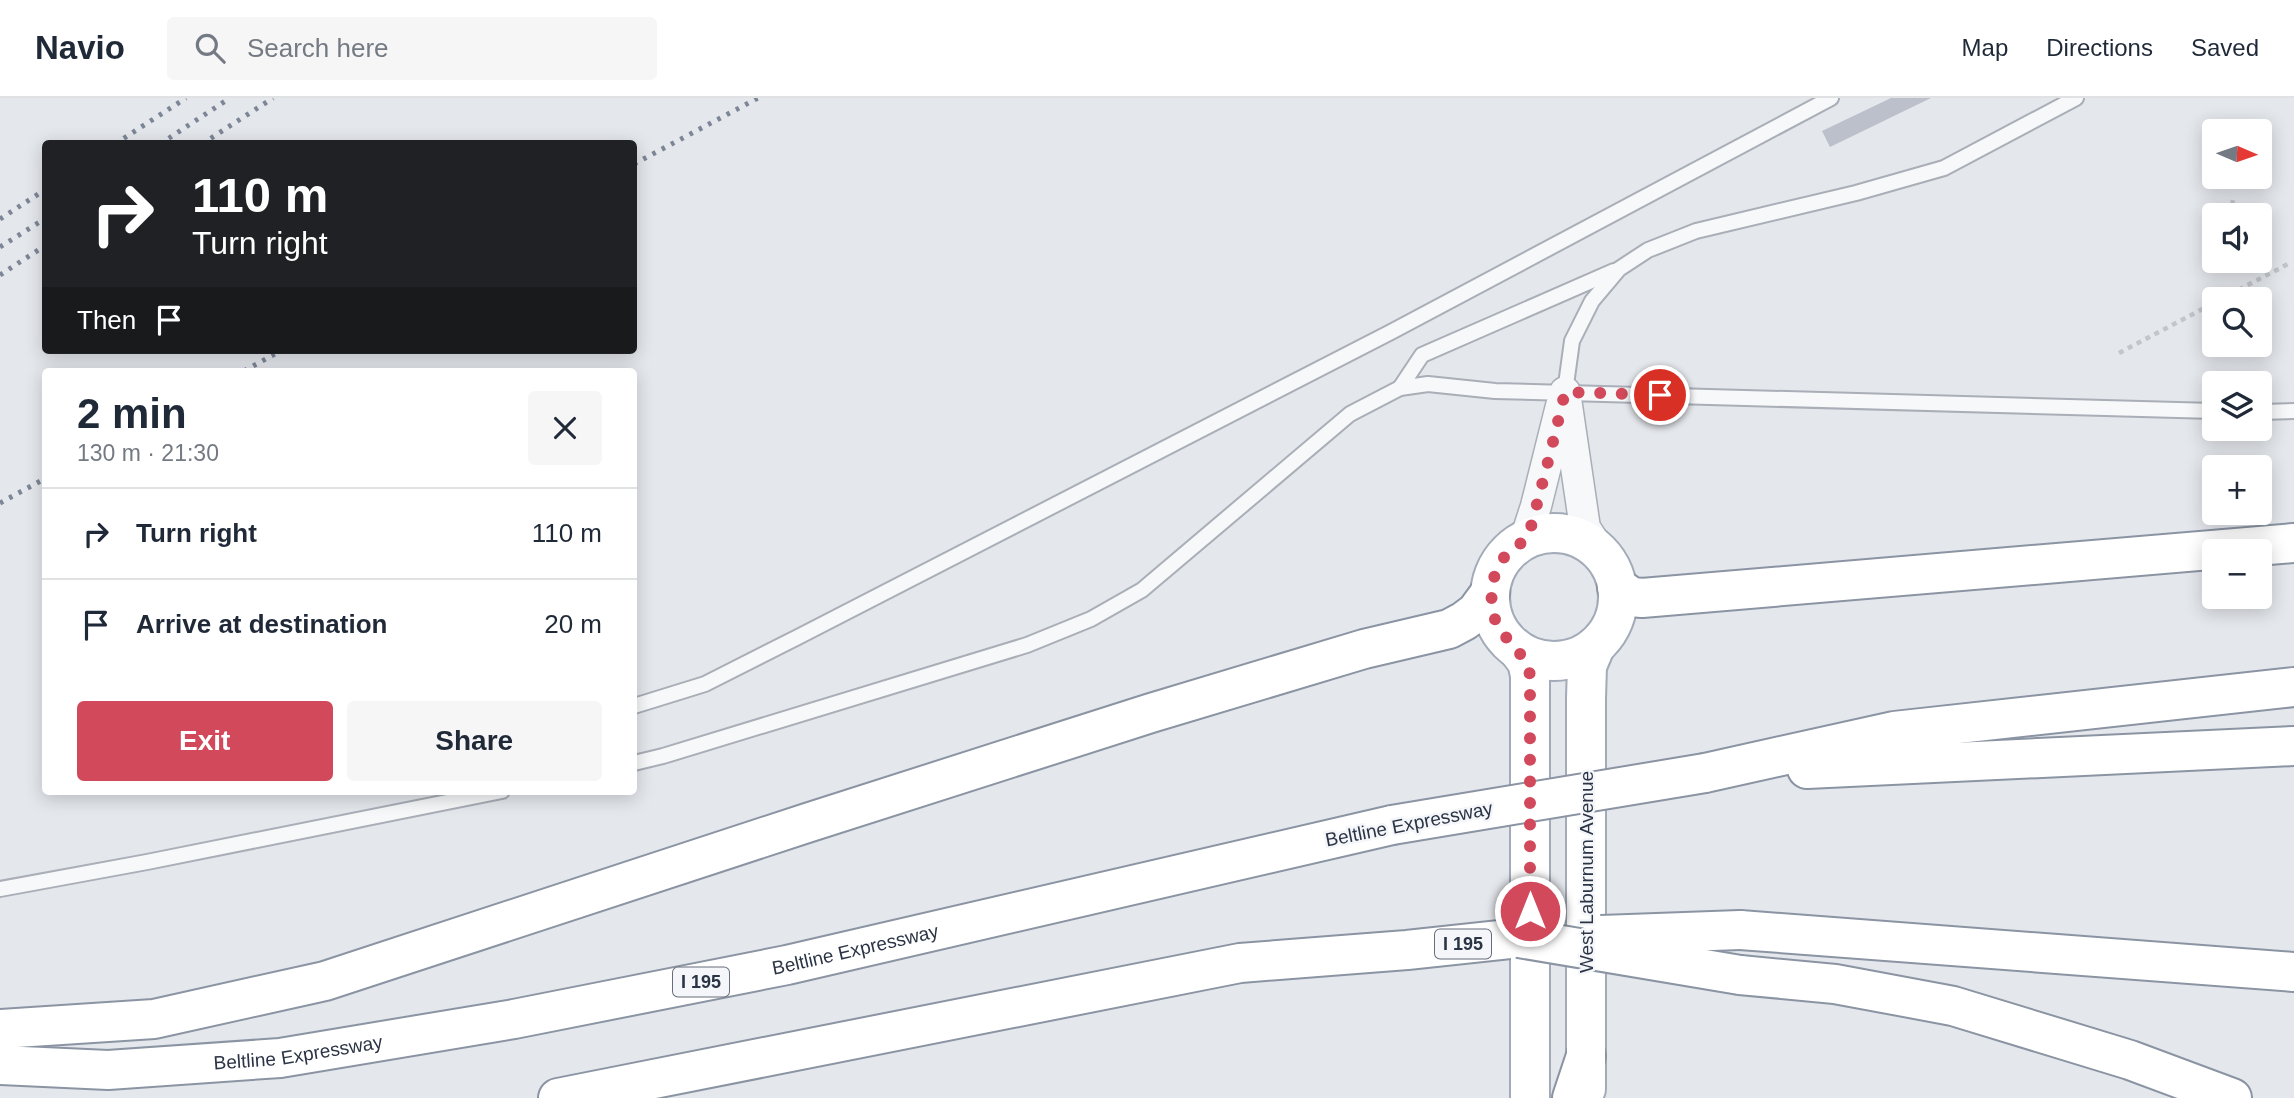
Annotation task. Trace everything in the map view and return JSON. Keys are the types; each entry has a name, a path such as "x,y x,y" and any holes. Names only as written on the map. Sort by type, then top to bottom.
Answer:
{"main road":[{"path":"0,1029 154,1018 325,981 807,822 1151,713 1364,649 1449,629 1476,612 1490,593 1496,572 1508,553 1525,540 1544,533 1565,533 1584,539 1600,551 1611,568 1617,587 1632,597 1642,598 2294,543"},
{"name":"West Laburnum Avenue","path":"1586,1098 1587,666 1595,647 1609,630 1617,609 1617,587"},
{"path":"1490,593 1493,615 1502,635 1527,662 1530,675 1530,1098"},
{"path":"1518,650 1537,659 1557,661 1577,657 1595,647"},
{"path":"1705,773 1894,731 2294,687"},
{"path":"1705,773 2294,746"},
{"name":"Beltline Expressway","path":"0,1065 108,1070 281,1058 514,1019 788,965 1392,825 1705,773"},
{"path":"1519,939 1740,930 2294,972"},
{"path":"1519,939 1740,975 1835,984 1953,1006 2130,1060 2232,1098"},
{"name":"I 195","path":"558,1098 1240,963 1519,939"},
{"path":"1572,1098 1586,1056"}],"street":[{"path":"1525,540 1565,392"},
{"path":"1565,392 1585,528 1600,551"}],"lane":[{"path":"637,705 705,684 798,637 1391,332 1831,98"},
{"path":"1400,388 1422,355 1619,269 1648,250 1696,231 1856,193 1944,168 2076,98"},
{"path":"1565,392 1573,341 1592,300 1619,269"},
{"path":"637,762 1027,645 1091,619 1142,590 1350,414 1400,388 1428,384 1495,391 2202,411"},
{"path":"2272,412 2294,411"},
{"path":"0,889 480,795"}],"path":[{"path":"2232,203 2233,199"},
{"path":"2244,287 2288,264"},
{"path":"2119,353 2202,309"}],"building":[{"path":"1891,98 1931,98 1830,147 1822,131"}],"railway":[{"path":"121,140 186,98"},
{"path":"166,140 230,98"},
{"path":"208,140 273,98"},
{"path":"637,162 758,98"},
{"path":"0,219 42,192"},
{"path":"0,247 42,221"},
{"path":"0,275 42,248"},
{"path":"249,368 275,354"},
{"path":"0,503 42,480"}],"route":[{"path":"1530,911 1530,675 1527,662 1502,635 1493,615 1490,593 1496,572 1508,553 1525,540 1565,392 1660,395"}]}
